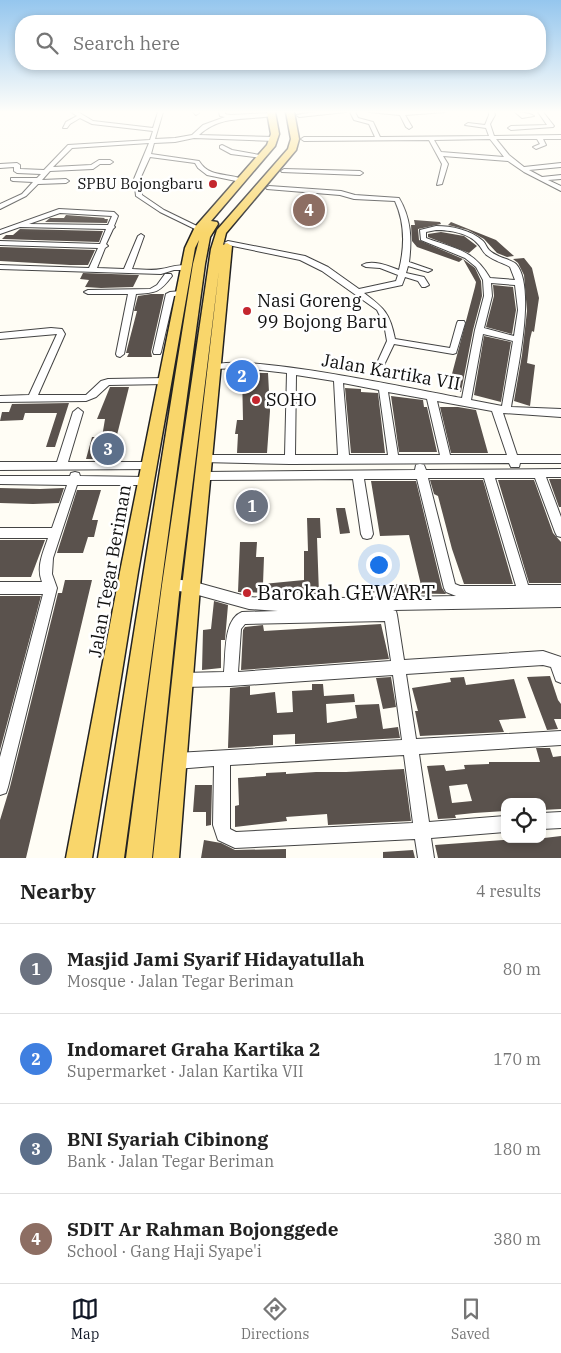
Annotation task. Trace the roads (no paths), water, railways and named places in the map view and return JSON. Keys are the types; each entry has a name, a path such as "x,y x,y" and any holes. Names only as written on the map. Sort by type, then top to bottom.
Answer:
{"main road":[{"name":"Jalan Tegar Beriman","path":"258,190 241,180 264,152"},
{"name":"Jalan Tegar Beriman","path":"111,858 152,573 171,354 169,328 193,273 221,232 289,152"},
{"name":"Jalan Tegar Beriman","path":"166,858 191,587 206,459 212,359 193,273 190,248 199,229 258,190 299,152"},
{"name":"Jalan Tegar Beriman","path":"139,858 171,585 212,359 224,260 228,243 258,190"},
{"name":"Jalan Tegar Beriman","path":"79,858 129,572 171,354 193,273"},
{"path":"129,572 152,573"}],"street":[{"path":"0,207 24,195 65,152"},
{"path":"149,152 137,179 139,196 162,211 199,229"},
{"path":"230,152 262,156"},
{"path":"503,152 515,165 525,168 561,189"},
{"path":"439,154 509,159"},
{"path":"438,184 445,164 439,154"},
{"path":"148,155 197,162 201,170 206,173 241,180"},
{"path":"0,166 17,165 17,171 49,170 93,167 99,162 110,162"},
{"path":"525,168 561,165"},
{"path":"258,190 360,174"},
{"path":"543,178 561,177"},
{"path":"258,190 346,178"},
{"path":"13,179 66,182"},
{"path":"258,190 397,198 407,225 405,263 399,283 358,292"},
{"path":"0,232 48,214 68,211 114,214 112,228 92,270"},
{"path":"16,226 112,228"},
{"path":"466,403 479,330 488,296 487,280 479,266 468,256 423,238 422,232 430,228 448,229 473,238 498,260 512,264 518,283 522,310 506,410"},
{"path":"127,271 141,236"},
{"path":"0,243 104,246"},
{"path":"228,243 302,258 326,269 380,309 385,317 391,341 381,363"},
{"path":"468,256 484,249"},
{"path":"405,263 428,270"},
{"path":"366,265 381,266 421,279 425,285"},
{"path":"0,267 164,274 193,273"},
{"path":"88,292 156,290 160,287 164,274"},
{"path":"487,280 518,283"},
{"path":"120,354 133,291"},
{"path":"391,341 453,352 461,323"},
{"path":"479,330 516,339"},
{"path":"0,336 51,331 59,331 61,334 32,398"},
{"name":"Jalan Kartika VII","path":"212,359 292,371 506,410 561,414"},
{"path":"290,460 292,371"},
{"path":"338,379 344,460"},
{"path":"0,399 90,397 103,383 166,381"},
{"path":"383,387 394,460"},
{"path":"431,396 446,460"},
{"path":"496,408 518,473"},
{"path":"61,466 78,412"},
{"path":"206,459 561,459"},
{"path":"245,460 245,476"},
{"path":"418,460 450,588 460,592 561,591"},
{"path":"0,466 76,466 148,474"},
{"path":"0,787 51,588 46,581 44,570 74,481 76,466"},
{"path":"488,473 524,592"},
{"path":"539,473 561,532"},
{"path":"204,476 561,473"},
{"path":"0,480 74,481 148,474"},
{"path":"358,474 367,534"},
{"path":"0,533 55,533"},
{"path":"171,585 191,587 249,603 263,604 561,601"},
{"path":"0,588 51,588"},
{"path":"230,680 234,627 242,618 391,615 426,858"},
{"path":"182,680 230,680 543,658 556,662 561,676"},
{"path":"176,761 561,738"},
{"path":"222,759 221,825 224,834 235,840 422,831 501,824"},
{"path":"546,821 561,820"}],"place":[{"name":"SPBU Bojongbaru","path":"213,184"},
{"name":"SDIT Ar Rahman Bojonggede","path":"309,210"},
{"name":"Nasi Goreng 99 Bojong Baru","path":"247,311"},
{"name":"Indomaret Graha Kartika 2","path":"242,376"},
{"name":"SOHO","path":"256,400"},
{"name":"BNI Syariah Cibinong","path":"108,449"},
{"name":"Masjid Jami Syarif Hidayatullah","path":"252,506"},
{"name":"Barokah GEWART","path":"247,593"}]}
